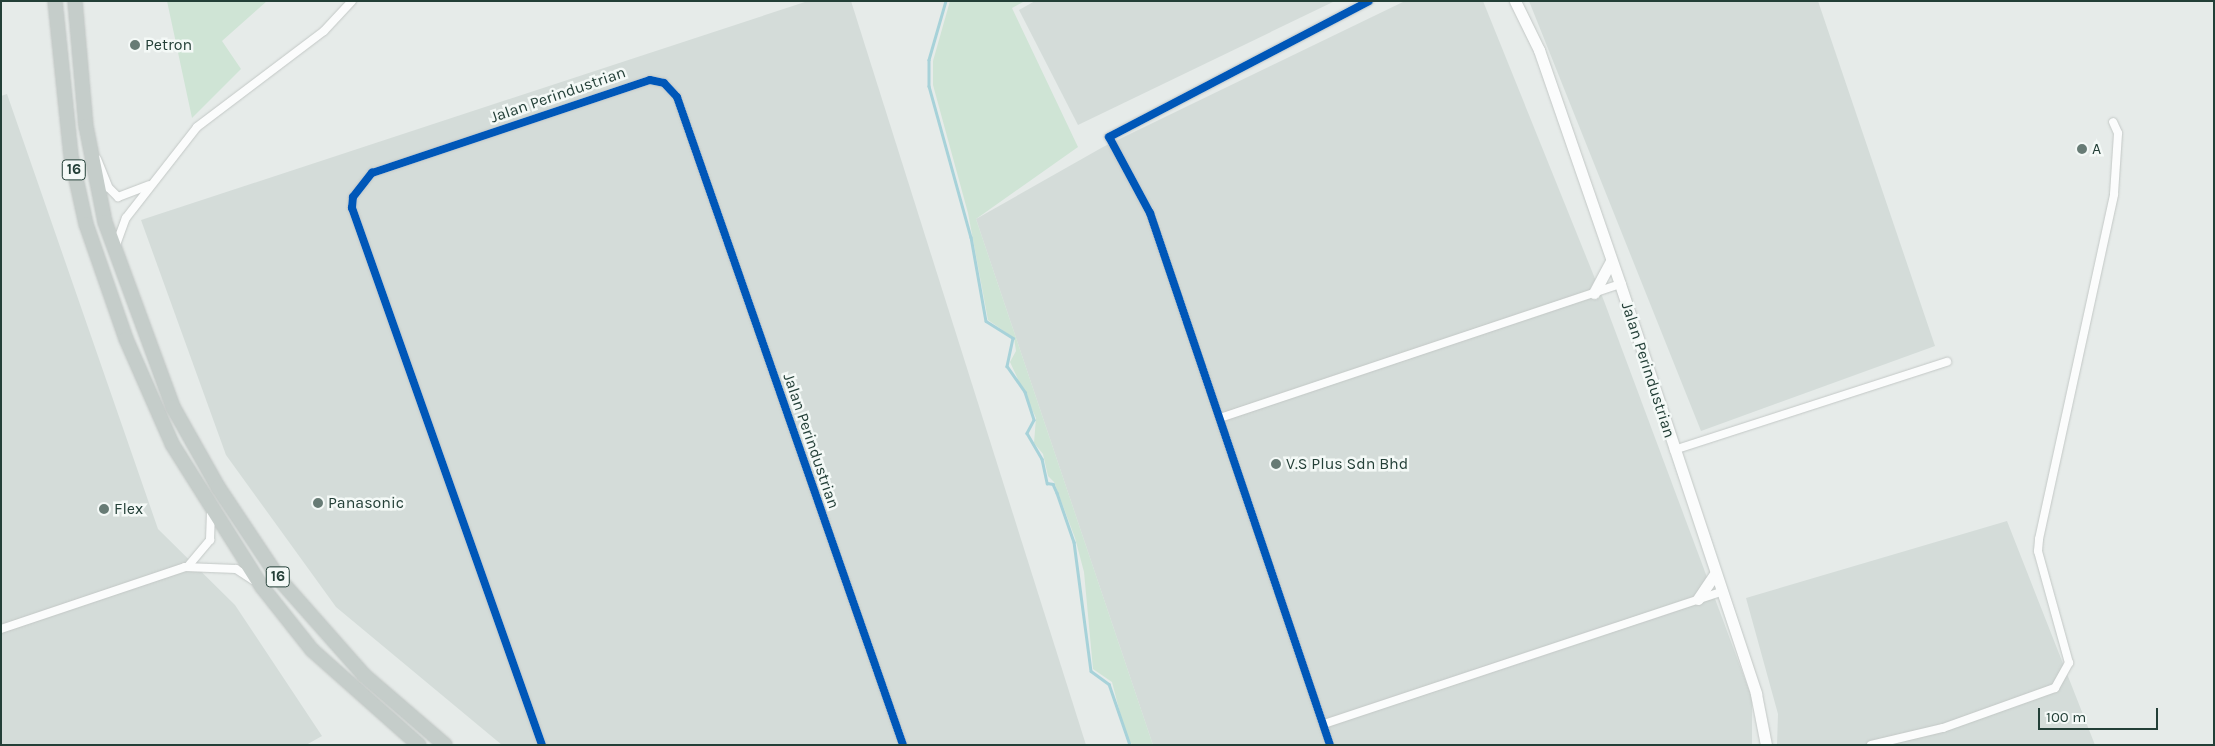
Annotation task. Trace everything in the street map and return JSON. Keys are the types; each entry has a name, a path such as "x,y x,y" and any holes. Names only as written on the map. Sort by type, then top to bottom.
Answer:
{"highway":[{"name":"16","path":"55,1 71,156 86,224 144,381 172,444 262,587 330,668 419,745"},
{"name":"16","path":"75,1 91,154 114,252 173,407 248,534 330,640 445,745"}],"main road":[{"name":"Jalan Perindustrian","path":"1515,1 1540,50 1620,284 1756,694 1766,745"},
{"path":"1594,292 1612,261"},
{"path":"1698,599 1716,574"}],"street":[{"path":"114,252 126,218 197,127 324,31 352,1"},
{"path":"1330,745 1150,213 1109,137 1369,1"},
{"name":"Jalan Perindustrian","path":"542,745 352,208 354,196 372,173 650,80 664,83 677,97 903,745"},
{"path":"1871,745 1943,728 2055,688 2070,663 2038,552 2039,539 2114,194 2118,133 2113,122"},
{"path":"91,154 118,197 151,184"},
{"path":"1220,418 1620,284"},
{"path":"1674,450 1947,362"},
{"path":"1,629 185,567 198,559 210,540 209,505"},
{"path":"185,567 236,569 262,587"},
{"path":"1324,724 1721,592"}],"shaded area":[{"path":"808,1 851,1 1086,745 502,745 336,607 226,455 141,220"},
{"path":"1035,1 1335,1 1078,125 1019,10"},
{"path":"1405,1 1483,1 1604,301 1752,698 1752,745 1153,745 976,219 1103,147"},
{"path":"1529,1 1818,1 1935,346 1701,431"},
{"path":"7,94 158,529 235,605 322,736 306,745 1,745 1,96"},
{"path":"2007,521 2095,745 1777,745 1778,714 1746,598"}],"green space":[{"path":"167,1 267,1 222,41 241,69 192,118"},
{"path":"950,1 1025,1 1012,8 1078,147 976,219 1153,745 1133,745 1127,740 1112,682 1093,669 1084,572 1075,538 1054,482 1048,476 1043,454 1034,443 1036,418 1010,362 1016,351 1014,338 988,320 968,213 933,85 933,61"}],"waterway":[{"path":"946,1 929,60 929,86 971,237 986,321 1013,338 1007,366 1025,392 1034,420 1027,433 1042,459 1047,483 1053,484 1057,493 1074,542 1091,671 1109,684 1130,745"}],"cycle path":[{"path":"1330,745 1150,213 1109,137 1369,1"},
{"path":"542,745 352,208 353,197 372,173 650,80 664,83 677,97 903,745"}],"place":[{"name":"Petron","path":"135,45"},
{"name":"A","path":"2082,149"},
{"name":"V.S Plus Sdn Bhd","path":"1276,464"},
{"name":"Panasonic","path":"318,503"},
{"name":"Flex","path":"104,509"}]}
